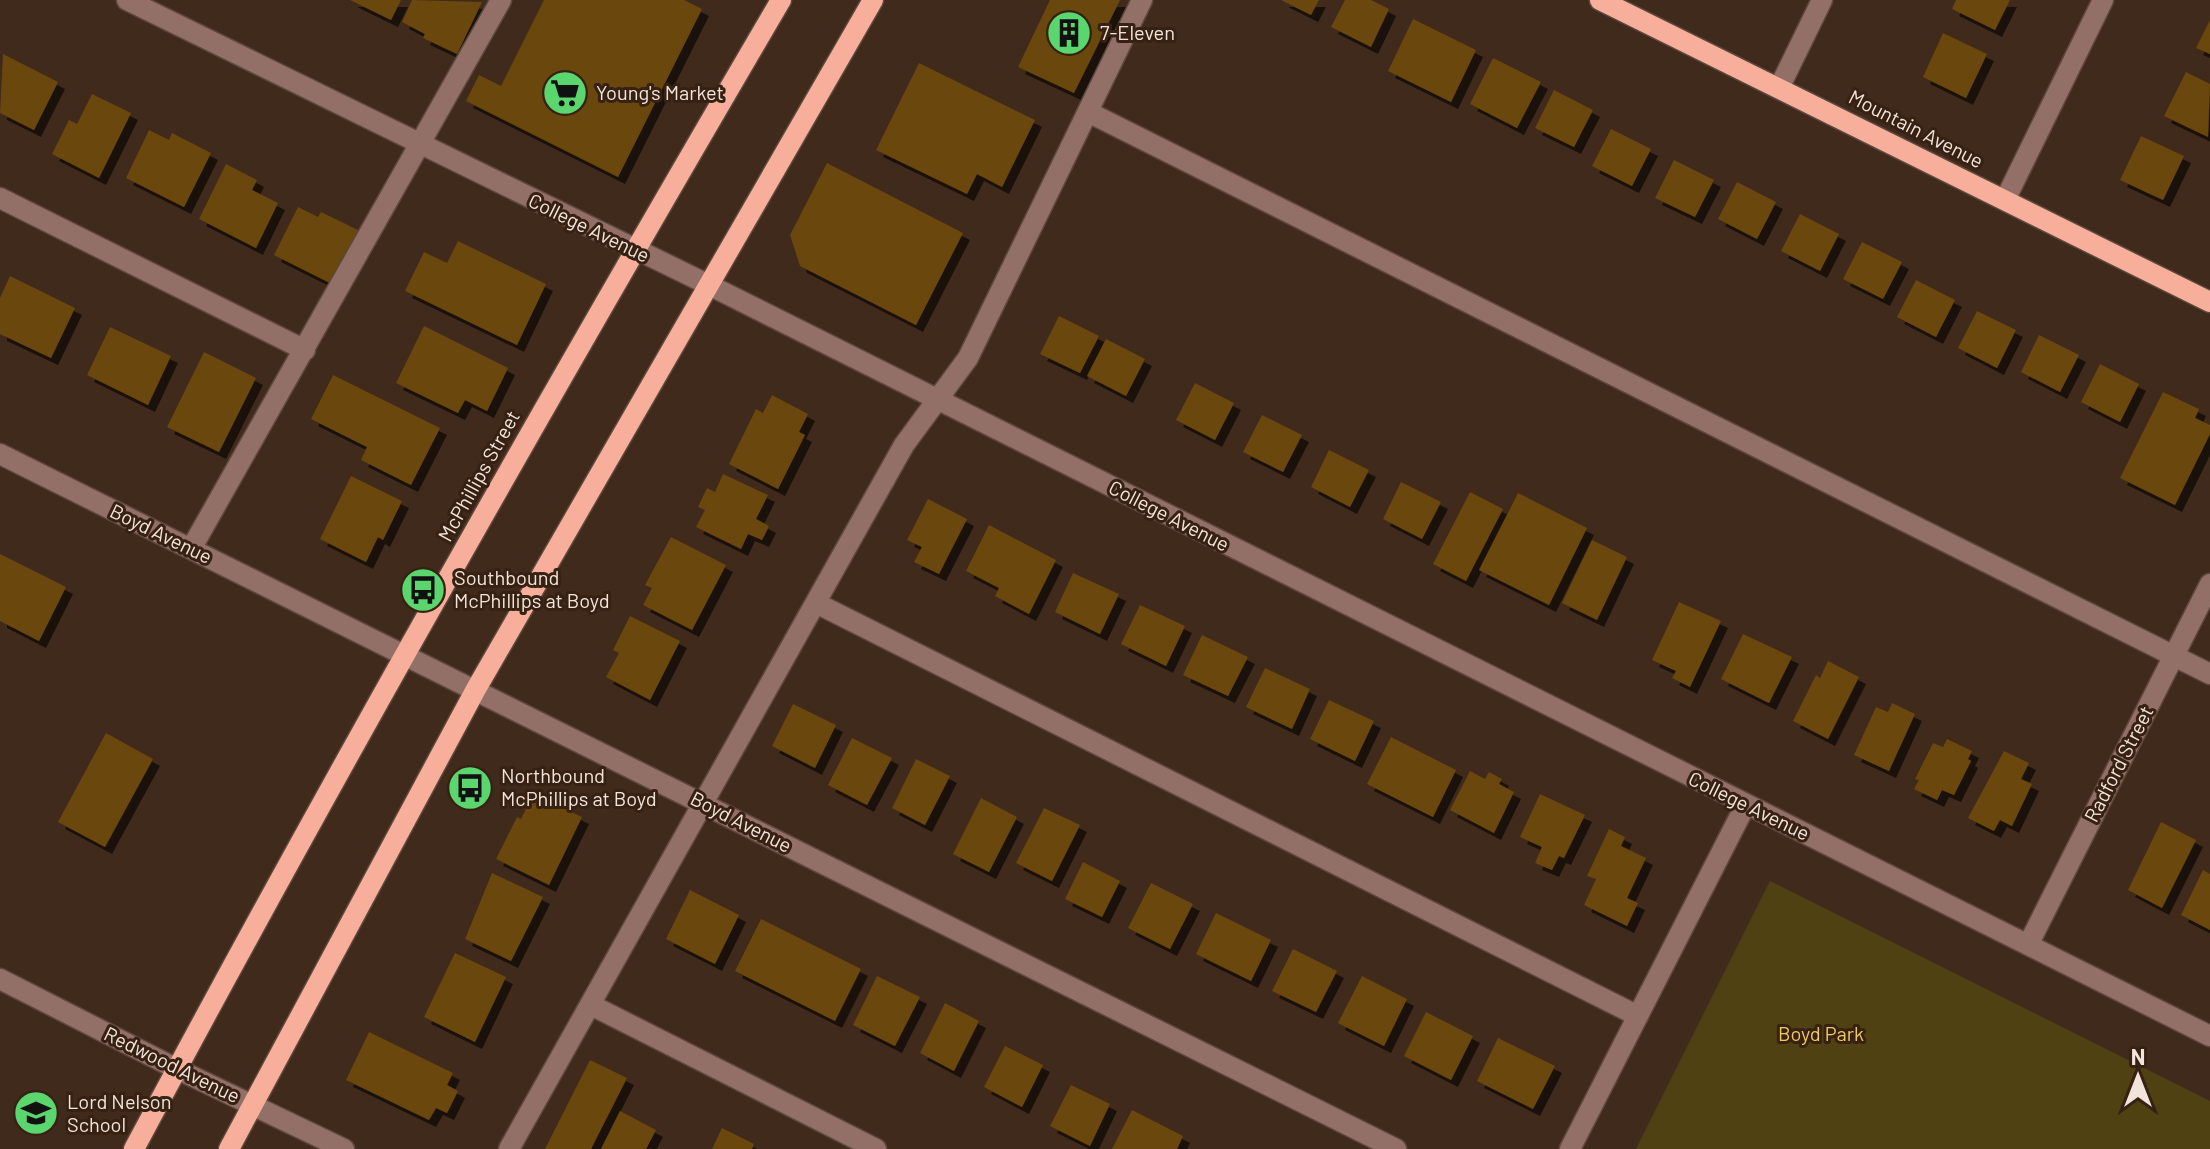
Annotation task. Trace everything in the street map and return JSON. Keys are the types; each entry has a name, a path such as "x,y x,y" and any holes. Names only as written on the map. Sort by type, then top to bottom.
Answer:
{"main road":[{"name":"McPhillips Street","path":"134,1149 406,654 634,250 781,0"},
{"path":"229,1149 476,689 711,286 873,0"},
{"name":"Mountain Avenue","path":"1600,0 1780,86 2210,302"}],"street":[{"name":"College Avenue","path":"127,0 417,145 711,286 2210,1036"},
{"path":"191,549 501,0"},
{"path":"509,1149 904,445 968,358 1142,0"},
{"path":"1780,86 1822,0"},
{"path":"2005,200 2103,0"},
{"path":"1088,112 2210,674"},
{"path":"0,198 305,350"},
{"name":"Boyd Avenue","path":"0,454 1396,1149"},
{"name":"Radford Street","path":"2028,945 2210,584"},
{"path":"816,603 1638,1016"},
{"path":"1570,1149 1746,804"},
{"name":"Redwood Avenue","path":"0,979 344,1149"},
{"path":"591,1005 876,1149"}],"green space":[{"name":"Boyd Park","path":"1770,881 2210,1101 2210,1149 1636,1149"}],"building":[{"path":"350,0 401,0 391,20"},
{"path":"412,0 482,2 457,54 423,38 425,34 402,22"},
{"name":"Young's Market","path":"544,0 684,0 702,9 618,177 466,101 479,75 501,86"},
{"name":"7-Eleven","path":"1050,0 1120,0 1074,93 1018,67"},
{"path":"1281,0 1319,0 1311,15"},
{"path":"1345,0 1371,0 1389,9 1371,47 1331,27"},
{"path":"1956,0 2010,0 1995,30 1952,9"},
{"path":"1413,19 1476,50 1451,102 1388,71"},
{"path":"2210,20 2210,54 2196,48"},
{"path":"1943,33 1987,54 1966,98 1923,77"},
{"path":"3,54 58,82 34,130 0,113"},
{"path":"1493,58 1541,82 1517,128 1470,104"},
{"path":"919,63 1035,120 1002,187 977,174 967,194 876,150"},
{"path":"2186,72 2210,84 2208,137 2164,116"},
{"path":"1554,90 1593,110 1574,147 1535,128"},
{"path":"92,94 131,113 99,178 52,154 69,120 77,124"},
{"path":"1611,129 1651,149 1632,186 1592,166"},
{"path":"149,130 169,140 172,133 211,153 184,207 126,178"},
{"path":"2141,136 2184,156 2163,200 2120,180"},
{"path":"1674,160 1714,180 1695,217 1655,198"},
{"path":"827,163 963,233 916,325 800,266 790,235"},
{"path":"226,164 257,180 252,190 278,203 256,248 199,219"},
{"path":"1737,182 1776,202 1757,239 1718,219"},
{"path":"298,207 318,217 321,212 358,230 332,284 274,255"},
{"path":"1800,214 1839,234 1820,271 1781,251"},
{"path":"458,241 546,284 517,345 405,291 424,252 447,263"},
{"path":"1862,242 1902,262 1883,299 1843,279"},
{"path":"10,276 75,308 51,358 0,334 0,298"},
{"path":"1916,280 1955,300 1936,337 1897,317"},
{"path":"1977,311 2016,330 1997,368 1958,348"},
{"path":"1059,316 1099,336 1080,373 1040,354"},
{"path":"424,326 508,368 487,411 465,400 458,413 396,383"},
{"path":"110,327 171,356 148,405 87,375"},
{"path":"2039,335 2079,355 2060,392 2021,372"},
{"path":"1106,339 1145,359 1126,396 1087,376"},
{"path":"204,352 256,378 219,452 167,427"},
{"path":"2100,364 2139,384 2120,422 2081,402"},
{"path":"333,375 440,428 411,485 361,460 367,447 311,419"},
{"path":"1195,383 1234,403 1215,440 1176,420"},
{"path":"2163,392 2199,409 2195,418 2210,425 2210,434 2175,505 2120,478"},
{"path":"772,395 808,414 799,432 805,435 778,489 729,464 756,409 763,413"},
{"path":"1262,415 1302,435 1283,472 1243,452"},
{"path":"1329,450 1369,470 1350,507 1311,487"},
{"path":"723,474 768,495 756,519 769,526 762,540 748,534 741,549 696,527 705,510 698,507 707,488 715,492"},
{"path":"351,476 402,501 383,540 378,537 366,562 320,539"},
{"path":"1401,482 1441,502 1422,539 1383,519"},
{"path":"1470,492 1503,509 1466,581 1433,564"},
{"path":"1518,493 1587,528 1549,605 1479,570"},
{"path":"928,499 967,519 939,574 914,562 922,547 907,540"},
{"path":"989,525 1056,560 1029,614 995,596 999,588 966,571"},
{"path":"671,537 726,565 692,630 643,605 652,588 645,585"},
{"path":"1592,540 1627,557 1597,620 1562,603"},
{"path":"0,554 66,587 39,641 0,621"},
{"path":"1073,573 1119,594 1100,634 1055,612"},
{"path":"1679,602 1721,621 1690,687 1672,678 1676,671 1652,660"},
{"path":"1140,605 1185,626 1166,666 1121,644"},
{"path":"630,616 680,641 650,700 606,677 619,653 613,650"},
{"path":"1743,634 1792,657 1769,703 1721,679"},
{"path":"1202,635 1248,657 1228,696 1183,675"},
{"path":"1828,661 1859,677 1828,739 1793,721 1816,675 1820,678"},
{"path":"1265,668 1310,689 1292,729 1246,707"},
{"path":"1329,700 1374,721 1355,761 1310,739"},
{"path":"1892,703 1915,714 1889,771 1854,755 1876,707 1888,712"},
{"path":"793,704 836,725 815,768 772,746"},
{"path":"106,733 153,759 105,847 58,822"},
{"path":"1391,737 1456,770 1433,817 1367,784"},
{"path":"852,738 892,758 867,805 828,785"},
{"path":"1947,739 1972,751 1968,759 1971,761 1954,795 1942,790 1937,800 1914,789 1919,780 1915,779 1933,743 1943,747"},
{"path":"2004,751 2029,763 2021,779 2032,784 2012,826 2000,820 1994,831 1968,818"},
{"path":"916,759 950,776 925,825 892,808"},
{"path":"1470,771 1485,779 1489,772 1502,779 1499,784 1514,792 1494,833 1450,810"},
{"path":"533,794 582,817 549,885 496,859 517,817 521,819"},
{"path":"1540,794 1585,815 1564,858 1559,856 1552,870 1535,863 1542,847 1520,837"},
{"path":"981,798 1017,817 989,872 953,854"},
{"path":"1044,808 1080,825 1052,881 1016,863"},
{"path":"2161,822 2196,840 2162,908 2128,890"},
{"path":"1609,829 1625,837 1621,846 1646,858 1627,898 1638,903 1627,926 1584,905 1596,879 1587,876"},
{"path":"1083,862 1120,881 1102,917 1065,899"},
{"path":"2203,870 2210,874 2210,930 2181,915"},
{"path":"492,873 543,897 511,961 465,939"},
{"path":"1151,883 1193,904 1170,949 1128,928"},
{"path":"690,890 739,915 715,964 666,939"},
{"path":"1216,913 1271,940 1251,981 1196,954"},
{"path":"761,919 861,969 835,1021 735,971"},
{"path":"1293,949 1337,971 1316,1012 1272,991"},
{"path":"455,953 506,977 475,1042 424,1017"},
{"path":"877,976 920,997 895,1046 853,1025"},
{"path":"1362,976 1407,999 1384,1046 1338,1023"},
{"path":"945,1003 979,1021 954,1071 920,1053"},
{"path":"1426,1012 1473,1036 1451,1080 1404,1056"},
{"path":"369,1032 453,1073 447,1085 458,1091 447,1113 436,1108 429,1120 346,1080"},
{"path":"1498,1038 1555,1066 1533,1109 1477,1081"},
{"path":"1005,1046 1043,1065 1022,1107 984,1087"},
{"path":"590,1060 627,1078 591,1149 545,1149"},
{"path":"1071,1085 1110,1104 1090,1146 1050,1126"},
{"path":"1132,1110 1183,1136 1177,1149 1112,1149"},
{"path":"620,1111 656,1130 646,1149 601,1149"},
{"path":"722,1128 754,1144 752,1149 712,1149"}],"place":[{"name":"7-Eleven","path":"1069,33"},
{"name":"Young's Market","path":"565,93"},
{"name":"Southbound McPhillips at Boyd","path":"423,590"},
{"name":"Northbound McPhillips at Boyd","path":"470,788"},
{"name":"Lord Nelson School","path":"36,1113"}]}
